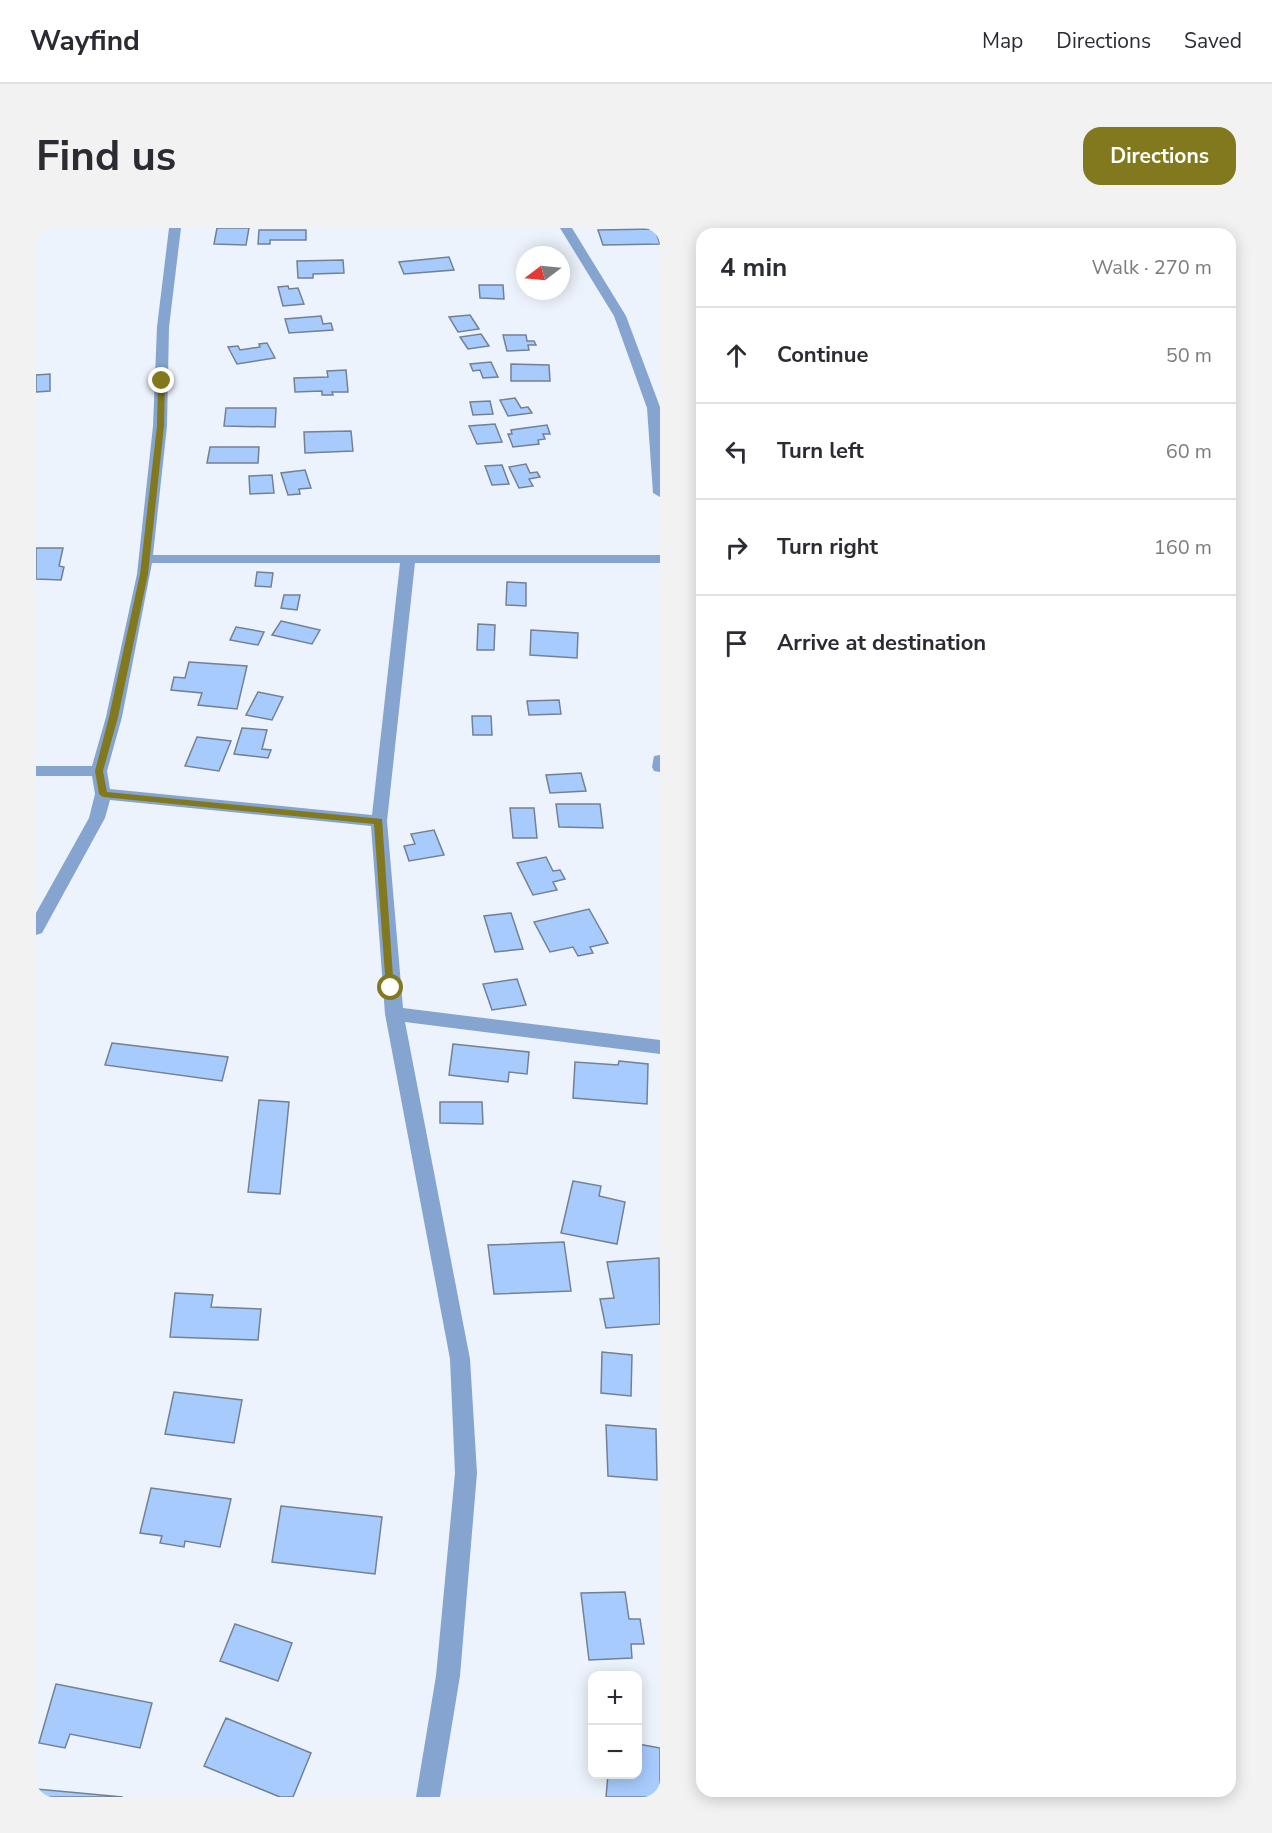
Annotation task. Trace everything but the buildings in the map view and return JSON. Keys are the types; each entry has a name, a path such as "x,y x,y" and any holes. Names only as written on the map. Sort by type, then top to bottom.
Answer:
{"street":[{"path":"36,928 98,818 103,794 99,771 114,717 145,559 160,426 163,327 175,228"},
{"path":"566,228 621,316 654,408 660,493"},
{"path":"408,558 379,821 394,1014 460,1359 466,1473 448,1676 428,1797"},
{"path":"145,559 660,559"},
{"path":"660,760 660,767"},
{"path":"36,771 99,771"},
{"path":"103,794 379,821"},
{"path":"394,1014 660,1047"}],"route":[{"path":"162,381 160,426 144,574 114,717 99,771 103,794 379,821 391,988"}]}
